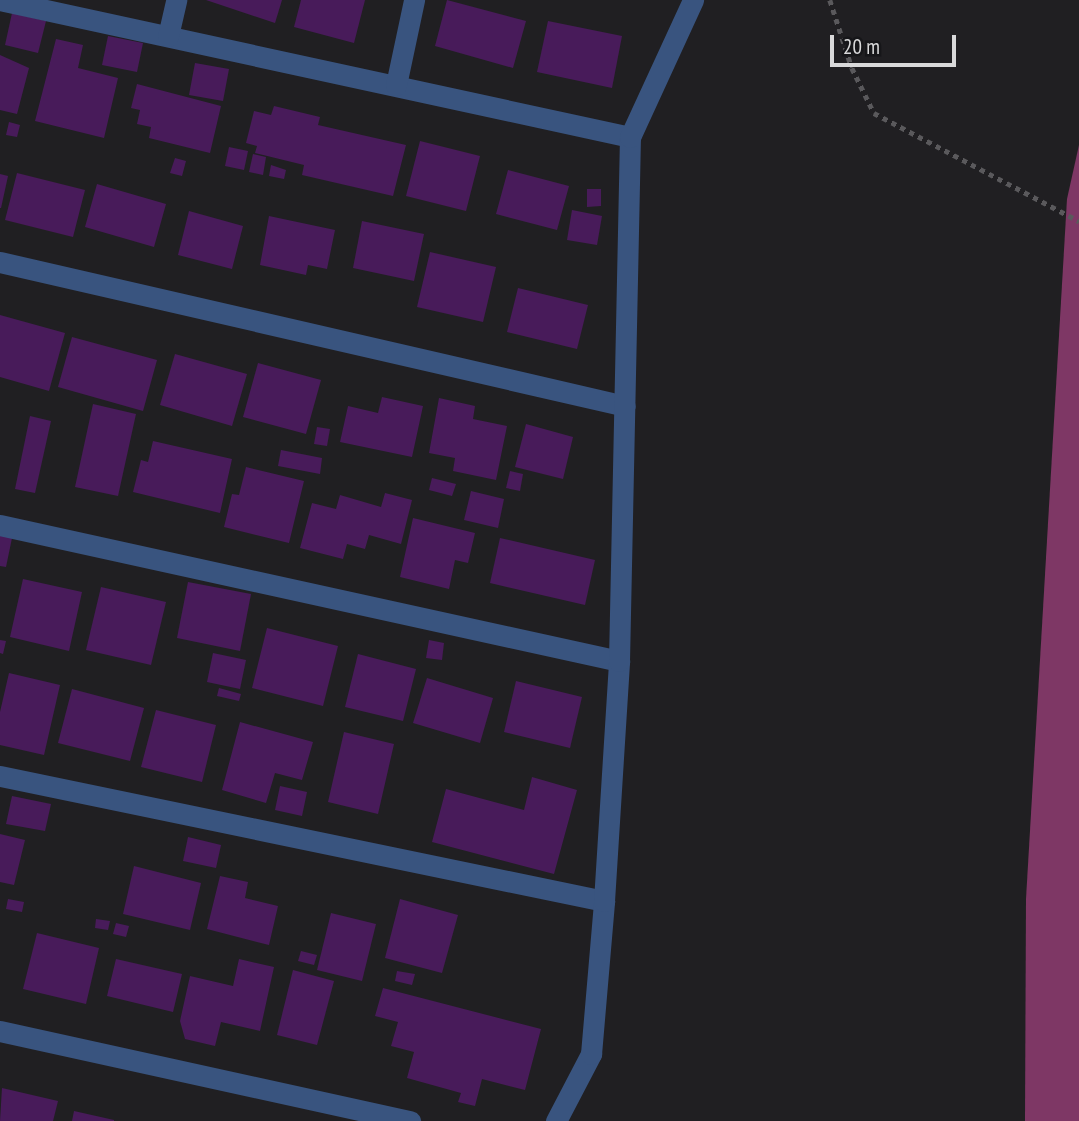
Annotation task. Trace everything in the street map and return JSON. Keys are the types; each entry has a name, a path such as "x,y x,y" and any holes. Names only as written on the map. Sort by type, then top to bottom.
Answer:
{"street":[{"path":"0,0 630,137"},
{"path":"168,36 176,0"},
{"path":"396,85 414,0"},
{"path":"556,1121 591,1054 604,901 619,661 630,137 693,0"},
{"path":"0,262 625,406"},
{"path":"0,526 619,661"},
{"path":"0,776 604,901"},
{"path":"0,1031 410,1121"}],"path":[{"path":"831,0 852,68 874,113 1079,221"}],"shaded area":[{"path":"1079,145 1079,1121 1025,1121 1026,899 1067,199"}],"building":[{"path":"206,0 282,0 275,23"},
{"path":"301,0 365,0 354,43 294,27"},
{"path":"447,0 526,21 513,68 435,46"},
{"path":"12,13 46,21 38,53 5,45"},
{"path":"548,21 622,36 612,88 537,72"},
{"path":"108,36 143,43 137,72 102,65"},
{"path":"56,39 83,45 78,68 118,78 104,138 35,121"},
{"path":"0,55 29,68 17,114 0,110"},
{"path":"195,63 229,69 223,101 189,95"},
{"path":"137,84 221,106 210,153 149,138 151,127 137,124 140,110 131,108"},
{"path":"274,106 320,117 318,125 406,145 393,196 302,175 304,165 255,153 257,146 246,143 254,111 271,115"},
{"path":"9,122 20,125 17,137 6,135"},
{"path":"420,141 480,156 466,211 406,196"},
{"path":"229,147 248,151 244,170 225,166"},
{"path":"253,154 266,157 263,175 249,172"},
{"path":"175,158 186,161 182,176 170,173"},
{"path":"271,165 286,170 284,179 269,176"},
{"path":"508,170 569,186 557,230 496,214"},
{"path":"17,173 85,190 73,237 5,220"},
{"path":"0,174 8,176 1,208 0,208"},
{"path":"97,184 166,204 154,247 85,227"},
{"path":"587,189 601,189 601,206 587,207"},
{"path":"572,210 602,216 597,245 567,240"},
{"path":"189,211 243,226 232,269 178,255"},
{"path":"269,216 335,230 327,269 308,265 306,275 260,265"},
{"path":"362,221 424,234 414,281 353,268"},
{"path":"430,252 496,267 483,322 417,307"},
{"path":"518,288 588,305 577,349 507,332"},
{"path":"0,315 65,333 49,391 0,377"},
{"path":"72,337 157,360 143,411 58,387"},
{"path":"175,354 247,374 232,426 160,405"},
{"path":"258,363 321,380 306,434 243,417"},
{"path":"382,397 423,406 412,457 340,442 348,406 378,413"},
{"path":"439,398 475,406 473,419 507,426 496,480 453,471 455,458 429,453"},
{"path":"93,404 136,414 118,496 75,487"},
{"path":"30,416 51,421 35,493 15,489"},
{"path":"526,424 573,437 563,479 515,467"},
{"path":"317,427 330,429 327,446 314,444"},
{"path":"153,441 232,459 220,513 133,492 141,460 148,462"},
{"path":"281,450 322,458 320,474 278,466"},
{"path":"246,467 304,481 289,543 224,527 232,494 239,495"},
{"path":"510,471 523,474 520,491 506,488"},
{"path":"432,478 456,484 452,496 429,490"},
{"path":"471,491 504,499 498,528 464,520"},
{"path":"385,493 412,500 401,544 369,535 365,549 347,544 343,559 300,548 312,503 336,509 340,495 381,507"},
{"path":"413,518 475,533 468,563 455,560 449,589 400,577"},
{"path":"0,535 12,538 6,567 0,566"},
{"path":"500,538 595,560 585,605 490,583"},
{"path":"23,579 82,592 69,651 10,637"},
{"path":"188,582 251,594 240,651 177,638"},
{"path":"101,587 166,602 151,665 86,650"},
{"path":"267,628 338,646 323,706 252,688"},
{"path":"0,640 6,641 3,654 0,653"},
{"path":"429,640 444,643 442,660 426,658"},
{"path":"213,653 246,660 240,689 207,682"},
{"path":"358,654 416,669 403,721 345,707"},
{"path":"9,673 60,685 44,755 0,745 0,712"},
{"path":"427,678 493,698 480,743 413,723"},
{"path":"516,681 582,697 570,748 504,732"},
{"path":"219,688 241,694 239,701 217,696"},
{"path":"72,689 144,708 130,761 58,743"},
{"path":"156,710 216,725 202,782 141,767"},
{"path":"240,722 313,742 302,780 275,773 266,803 222,790"},
{"path":"344,732 394,744 378,814 328,802"},
{"path":"532,777 577,790 554,874 432,842 446,789 524,810"},
{"path":"280,786 307,792 302,816 275,810"},
{"path":"12,796 51,804 45,831 6,824"},
{"path":"0,834 25,840 14,885 0,882"},
{"path":"188,837 221,845 216,868 183,861"},
{"path":"134,866 201,883 190,930 123,914"},
{"path":"220,876 248,882 245,898 278,906 269,945 207,929"},
{"path":"8,899 24,902 22,912 6,909"},
{"path":"400,899 458,915 442,973 385,958"},
{"path":"331,913 376,924 362,981 317,970"},
{"path":"96,919 110,921 108,930 95,928"},
{"path":"116,923 129,926 126,937 113,934"},
{"path":"37,933 99,948 86,1004 23,989"},
{"path":"301,951 317,955 314,965 298,961"},
{"path":"116,959 182,974 173,1012 107,996"},
{"path":"239,959 274,967 260,1031 221,1022 215,1046 185,1039 180,1021 190,976 233,986"},
{"path":"293,970 334,981 317,1045 277,1035"},
{"path":"397,971 415,974 412,985 395,981"},
{"path":"383,988 541,1029 525,1090 482,1079 475,1106 458,1102 461,1093 407,1078 414,1052 391,1046 398,1022 375,1016"},
{"path":"2,1088 58,1101 53,1121 0,1121"},
{"path":"74,1111 114,1120 114,1121 72,1121"}]}
